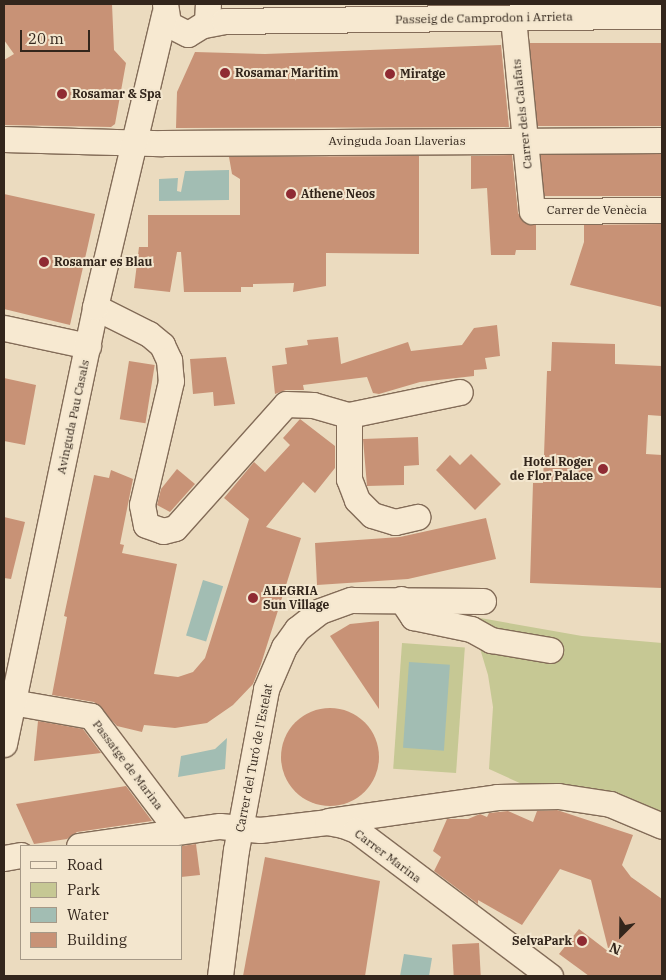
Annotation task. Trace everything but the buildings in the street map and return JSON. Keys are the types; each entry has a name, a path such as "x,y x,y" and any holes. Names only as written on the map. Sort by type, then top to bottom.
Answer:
{"street":[{"name":"Passeig de Camprodon i Arrieta","path":"238,4 306,20"},
{"path":"165,9 171,27 199,21"},
{"name":"Avinguda Pau Casals","path":"4,744 12,702 15,634 88,346 133,142 147,91 165,9"},
{"name":"Passeig de Camprodon i Arrieta","path":"199,21 662,16"},
{"name":"Carrer dels Calafats","path":"513,18 522,140 532,211"},
{"name":"Avinguda Pau Casals","path":"147,91 199,21"},
{"name":"Avinguda Joan Llaverias","path":"4,139 133,142 662,140"},
{"name":"Carrer de Venècia","path":"532,211 662,210"},
{"path":"96,307 150,334 162,345 169,360 171,380 142,505 142,517 153,529 175,528 186,519 286,404 313,405 349,415 460,392"},
{"path":"4,328 88,346"},
{"path":"349,415 349,479 357,500 372,515 395,522 417,517"},
{"path":"402,599 413,617 471,629 501,643 550,650"},
{"name":"Carrer del Turó de l'Estelat","path":"217,973 240,828 266,689 284,647 297,629 338,603 402,599 482,600"},
{"name":"Passatge de Marina","path":"12,702 91,716 178,831"},
{"path":"327,822 384,811 497,797 558,796 610,804 662,826"},
{"path":"369,841 365,828 384,811"},
{"name":"Carrer Marina","path":"86,845 220,826 278,829 327,822 356,830 550,976"},
{"path":"4,858 20,855"}],"green space":[{"path":"393,611 469,616 582,636 662,643 662,815 533,789 489,769 493,707 488,675 478,642 404,622"},
{"path":"402,643 465,647 456,773 393,769"}],"water":[{"path":"229,170 229,200 159,201 159,179 178,178 177,191 181,192 185,171"},
{"path":"203,580 223,586 206,642 186,635"},
{"path":"409,662 450,665 444,751 403,748"},
{"path":"227,738 225,769 178,777 181,756 215,749"},
{"path":"404,954 432,958 429,976 400,976"}],"place":[{"name":"Rosamar Maritim","path":"225,73"},
{"name":"Miratge","path":"390,74"},
{"name":"Rosamar & Spa","path":"62,94"},
{"name":"Athene Neos","path":"291,194"},
{"name":"Rosamar es Blau","path":"44,262"},
{"name":"Hotel Roger de Flor Palace","path":"603,469"},
{"name":"ALEGRIA Sun Village","path":"253,598"},
{"name":"SelvaPark","path":"582,941"}]}
